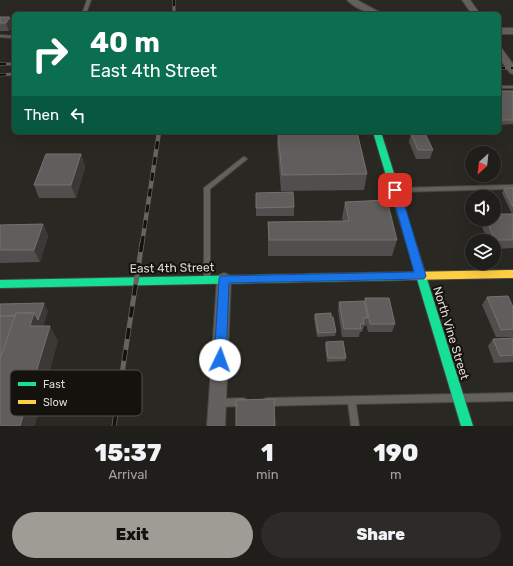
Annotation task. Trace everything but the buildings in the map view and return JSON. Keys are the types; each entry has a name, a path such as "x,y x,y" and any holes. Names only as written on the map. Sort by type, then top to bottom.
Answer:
{"main road":[{"name":"North Vine Street","path":"378,134 467,426"},
{"name":"East 4th Street","path":"0,284 513,274"}],"street":[{"path":"351,0 374,12"},
{"path":"466,0 475,12"},
{"path":"501,31 513,31"},
{"path":"501,43 513,58"},
{"path":"501,54 513,71"},
{"path":"216,426 224,279"}],"lane":[{"path":"85,12 89,0"},
{"path":"0,36 12,37"},
{"path":"501,87 513,87"},
{"path":"207,279 207,188 244,159"},
{"path":"395,190 513,187"},
{"path":"218,403 513,397"},
{"path":"351,400 355,426"}],"railway":[{"path":"174,0 174,12"},
{"path":"0,64 12,64"},
{"path":"501,68 513,68"},
{"path":"0,75 12,74"},
{"path":"142,244 159,134"},
{"path":"123,370 142,243"},
{"path":"114,426 116,416"}],"traffic: fast":[{"path":"378,134 467,426"},
{"path":"0,284 407,276"}],"traffic: slow":[{"path":"407,276 513,274"}],"route":[{"path":"220,360 224,279 421,276 395,190"}]}
